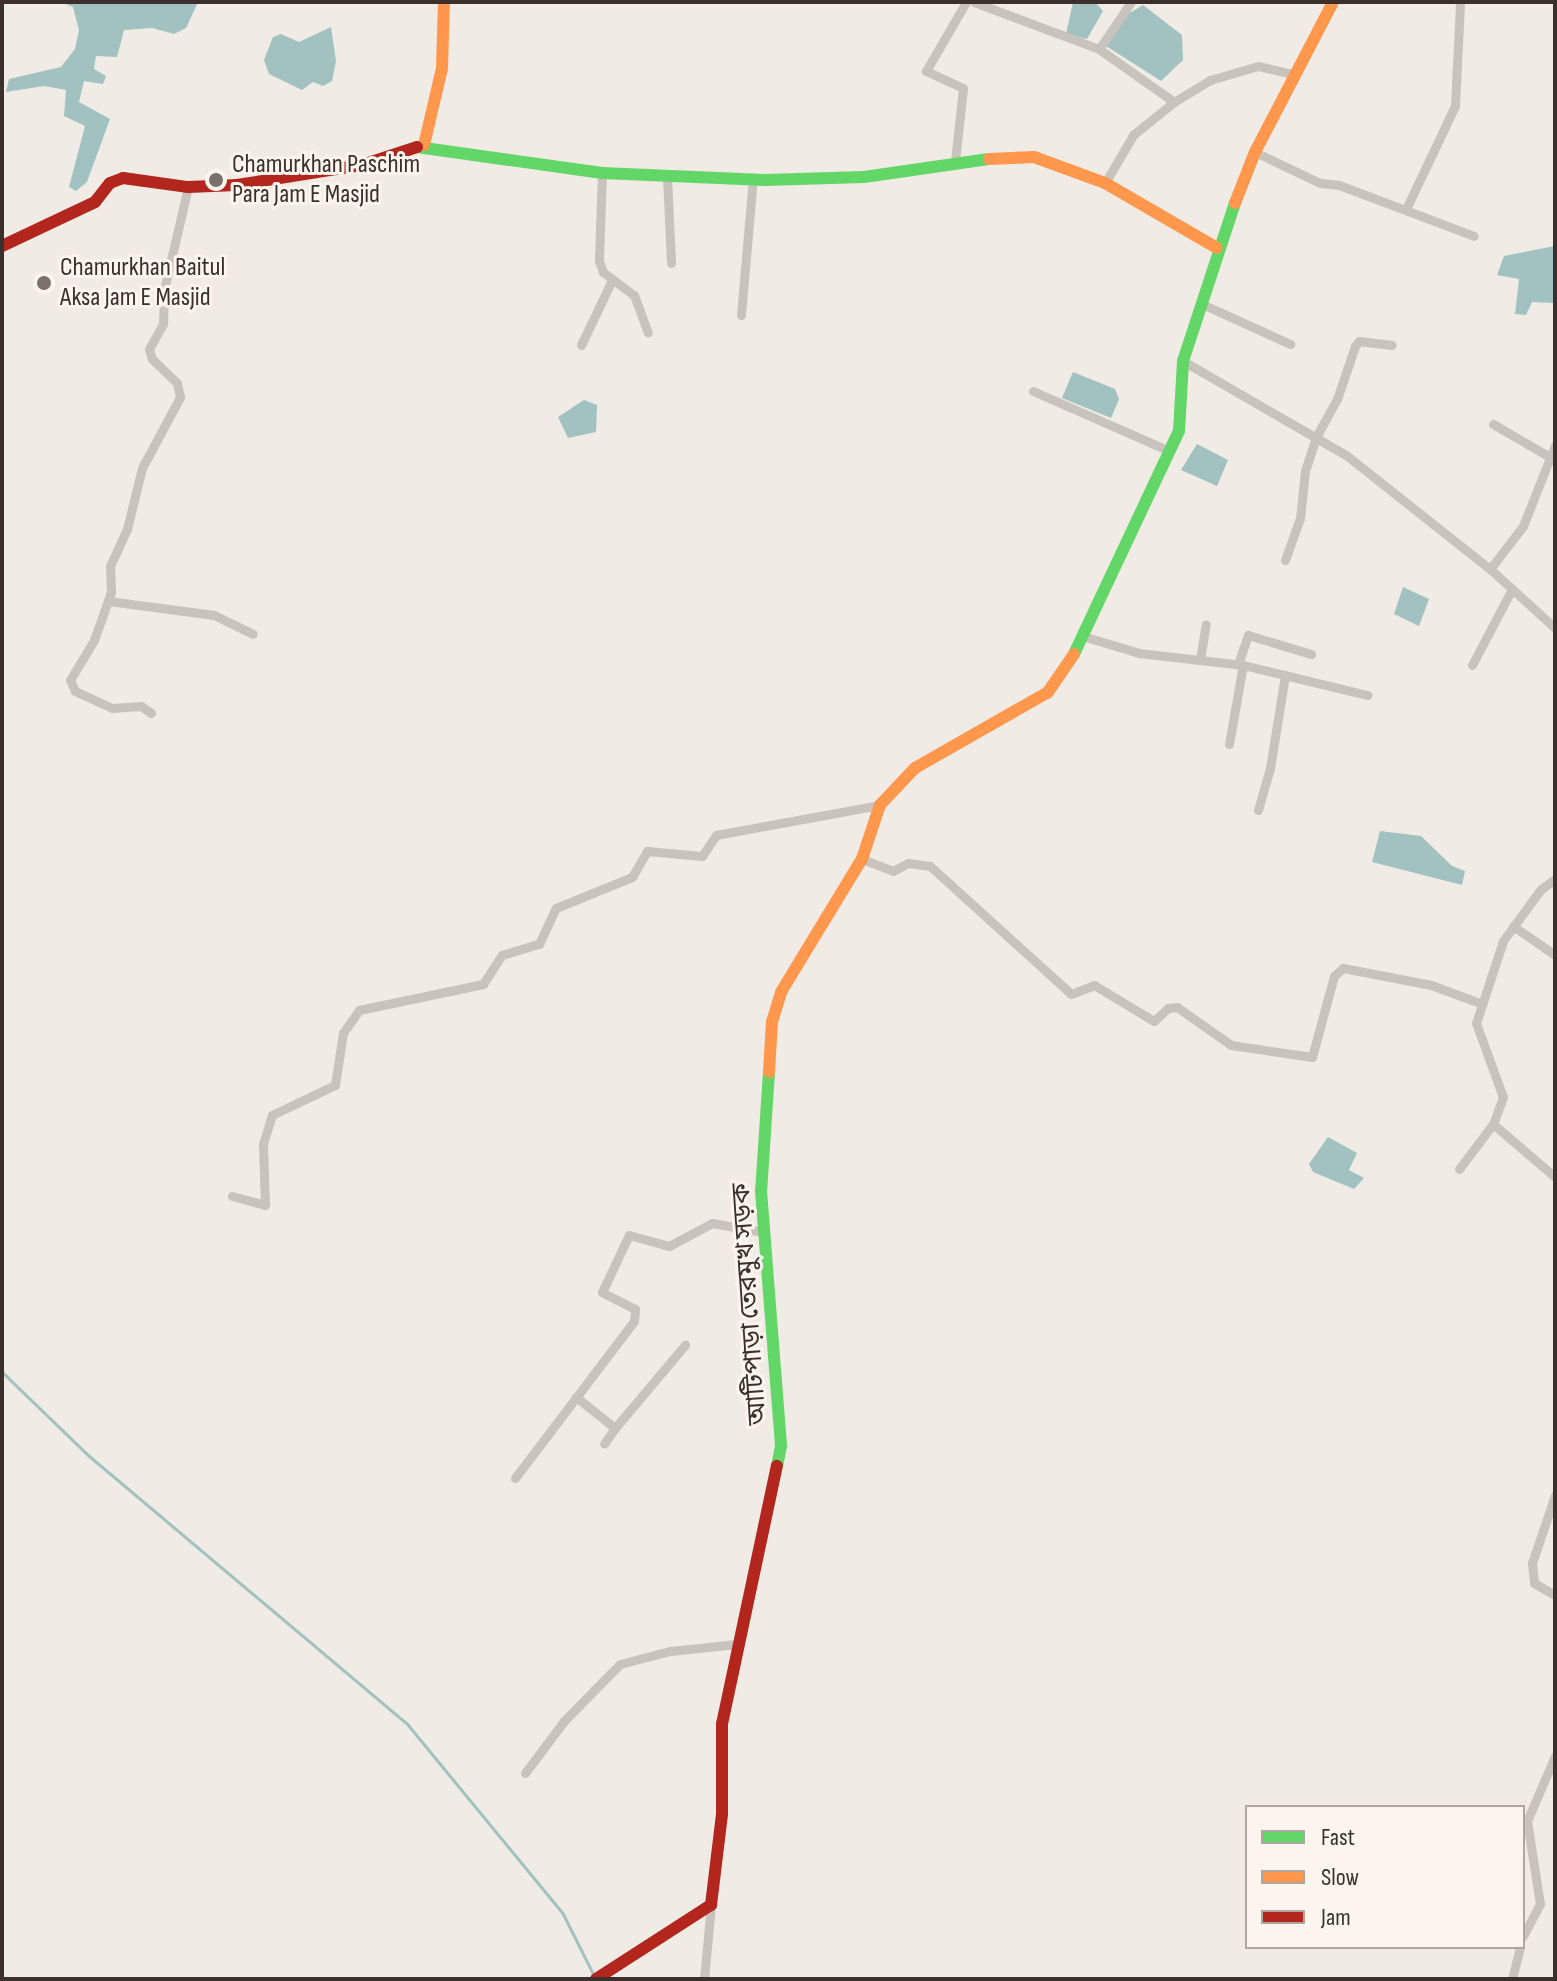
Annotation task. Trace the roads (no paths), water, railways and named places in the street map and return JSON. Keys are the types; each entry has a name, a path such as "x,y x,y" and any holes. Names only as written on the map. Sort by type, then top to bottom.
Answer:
{"main road":[{"path":"424,145 442,68 444,2"},
{"name":"আটিপাড়া তেরমুখ সড়ক","path":"711,1905 722,1814 722,1724 781,1446 761,1191 772,1022 796,962 862,859 880,805 915,768 1048,692 1086,637 1179,431 1183,361 1217,248 1255,152 1333,2"},
{"path":"2,246 95,202 115,180 188,187 362,165 424,145 602,173 667,177 864,177 955,161 1034,157 1105,183 1217,248"},
{"path":"596,1979 711,1905"}],"street":[{"path":"955,161 963,88 926,71 966,2"},
{"path":"974,2 1099,49 1174,102"},
{"path":"1099,49 1131,2"},
{"path":"1406,209 1455,106 1460,2"},
{"path":"1105,183 1119,153 1143,123 1210,80 1258,66 1293,74"},
{"path":"1255,152 1320,183 1406,209 1474,236"},
{"path":"602,173 597,250 603,272 634,295 648,333"},
{"path":"667,177 671,263"},
{"path":"741,315 753,178"},
{"path":"151,713 141,706 112,708 70,687 108,601 110,566 127,529 142,468 180,397 177,383 152,359 149,349 163,324 164,290 188,187"},
{"path":"581,345 612,280"},
{"path":"1202,304 1290,344"},
{"path":"1285,560 1300,518 1305,471 1316,437 1337,399 1355,346 1359,341 1392,345"},
{"path":"1183,361 1316,437 1490,569 1555,628"},
{"path":"1033,391 1170,451"},
{"path":"1493,424 1548,456"},
{"path":"1490,569 1523,526 1548,456 1555,445"},
{"path":"1472,665 1512,589"},
{"path":"108,601 214,615 253,634"},
{"path":"1200,660 1206,624"},
{"path":"1229,744 1240,664 1248,635 1311,654"},
{"path":"1086,637 1139,653 1240,664 1367,695"},
{"path":"1258,810 1270,768 1285,675"},
{"path":"232,1196 265,1205 263,1144 272,1115 335,1085 343,1033 359,1010 483,984 502,955 539,944 556,908 632,877 647,851 702,856 716,835 880,805"},
{"path":"862,859 893,871 908,863 930,866 1071,994 1094,985 1154,1021 1177,1007 1231,1045 1312,1057 1334,976 1343,968 1431,985 1480,1003"},
{"path":"1459,1169 1493,1124 1503,1097 1477,1030 1480,1003 1513,926 1541,889 1555,879"},
{"path":"1513,926 1555,955"},
{"path":"1493,1124 1555,1177"},
{"path":"515,1478 636,1316 635,1309 602,1292 629,1235 669,1246 712,1223 763,1232"},
{"path":"604,1444 685,1345"},
{"path":"576,1397 615,1428"},
{"path":"1555,1495 1532,1572 1536,1586 1555,1595"},
{"path":"525,1773 564,1721 620,1664 670,1651 737,1644"},
{"path":"1525,1932 1540,1904 1527,1821 1555,1756"},
{"path":"704,1979 711,1905"},
{"path":"1512,1979 1520,1949"}],"water":[{"path":"61,2 198,2 186,28 174,34 152,28 124,30 117,57 96,56 94,69 106,76 103,84 84,81 79,102 110,119 87,182 76,191 69,187 85,126 64,116 66,90 44,86 6,92 9,79 61,67 75,49 79,30 73,7"},
{"path":"1073,2 1095,2 1103,11 1087,39 1066,34"},
{"path":"1143,5 1182,35 1183,60 1161,81 1106,46 1128,14"},
{"path":"331,27 336,61 332,81 323,86 313,82 302,90 269,74 264,60 273,37 281,34 299,42"},
{"path":"1555,246 1555,303 1532,302 1526,315 1515,314 1519,279 1497,275 1504,256"},
{"path":"1073,372 1115,389 1119,399 1111,418 1062,398"},
{"path":"584,400 597,405 596,432 568,438 558,417"},
{"path":"1197,444 1228,460 1217,486 1181,470"},
{"path":"1403,587 1429,599 1419,626 1394,614"},
{"path":"1380,831 1421,836 1452,866 1465,871 1462,885 1372,862"},
{"path":"1328,1137 1357,1153 1349,1170 1364,1178 1354,1189 1313,1172 1309,1164"}],"waterway":[{"path":"2,1372 89,1456 408,1725 563,1914 594,1976"}],"place":[{"name":"Chamurkhan Paschim Para Jam E Masjid","path":"216,180"},
{"name":"Chamurkhan Baitul Aksa Jam E Masjid","path":"44,283"}]}
